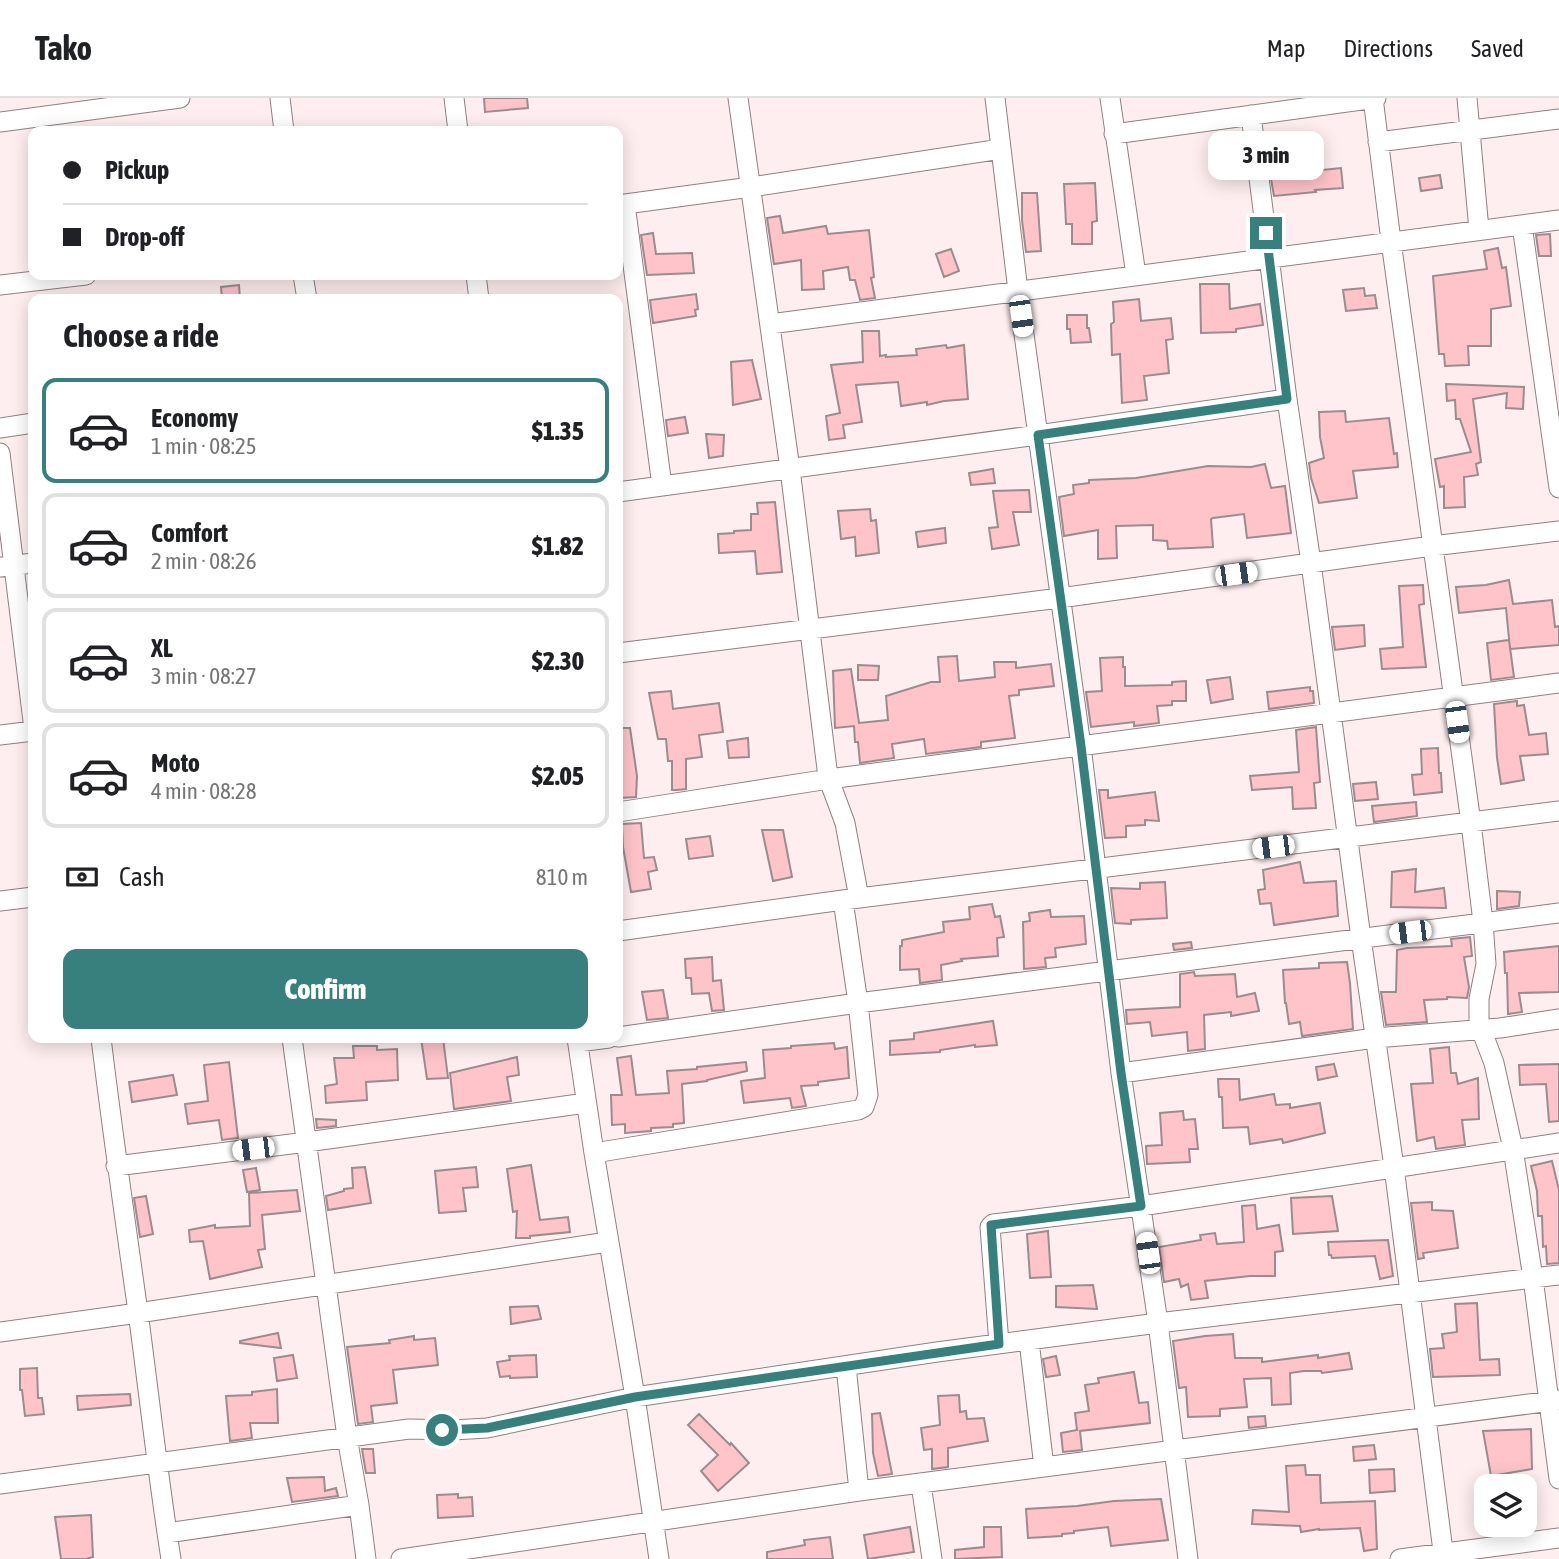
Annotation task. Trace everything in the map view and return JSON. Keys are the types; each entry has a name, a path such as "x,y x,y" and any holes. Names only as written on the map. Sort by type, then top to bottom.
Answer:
{"street":[{"path":"0,122 180,98"},
{"path":"280,98 283,126"},
{"path":"454,98 457,126"},
{"path":"594,1153 845,1112 864,1107 868,1095 858,1003 845,823 829,779 790,469 738,98"},
{"path":"995,98 1018,292 1081,746 1121,1073 1158,1323 1188,1559"},
{"path":"1110,98 1136,275"},
{"path":"1114,134 1374,98 1483,922 1486,964 1479,1011 1481,1030 1497,1071 1513,1149 1554,1401 1559,1479"},
{"path":"1467,98 1479,230"},
{"path":"1251,116 1287,399 1394,1167 1444,1556"},
{"path":"1378,142 1559,119"},
{"path":"623,204 1001,149"},
{"path":"623,217 663,486"},
{"path":"770,324 1559,220"},
{"path":"1522,225 1559,488"},
{"path":"0,285 43,280"},
{"path":"623,491 1287,399"},
{"path":"0,428 28,424"},
{"path":"0,453 28,674"},
{"path":"623,652 1060,598 1559,531"},
{"path":"623,811 829,779 1559,683"},
{"path":"0,735 28,732"},
{"path":"623,930 851,899 1559,811"},
{"path":"0,901 28,898"},
{"path":"623,1036 858,1003 1559,913"},
{"path":"1121,1073 1376,1038 1481,1030 1559,1019"},
{"path":"102,1043 156,1462 172,1559"},
{"path":"293,1043 366,1559"},
{"path":"577,1043 659,1559"},
{"path":"116,1166 586,1103"},
{"path":"999,1344 991,1225 1141,1206 1559,1143"},
{"path":"0,1332 608,1242"},
{"path":"0,1483 409,1429 487,1428 635,1397 999,1344 1559,1275"},
{"path":"1029,1341 1044,1467"},
{"path":"846,1366 859,1491"},
{"path":"401,1559 859,1491 1554,1401"},
{"path":"921,1484 932,1559"},
{"path":"167,1533 359,1505"},
{"path":"1400,1559 1444,1556 1559,1538"}],"building":[{"path":"484,98 527,98 528,108 485,112"},
{"path":"1341,168 1343,188 1274,196 1271,179 1284,178 1283,174"},
{"path":"1440,175 1442,188 1421,191 1419,178"},
{"path":"1095,183 1097,221 1092,222 1092,244 1072,244 1072,224 1066,224 1064,184"},
{"path":"1022,193 1037,193 1041,251 1026,252"},
{"path":"780,216 783,233 826,226 828,234 869,230 874,277 871,278 875,298 860,300 855,280 850,280 848,267 823,271 824,289 802,290 801,260 774,264 767,218"},
{"path":"653,233 656,254 692,253 694,273 647,275 641,235"},
{"path":"1550,234 1551,256 1539,256 1536,235"},
{"path":"1498,248 1502,268 1506,267 1511,306 1491,309 1491,346 1468,346 1469,365 1445,366 1444,354 1439,354 1433,276 1487,269 1484,251"},
{"path":"951,249 959,271 944,277 936,254"},
{"path":"1200,284 1229,284 1230,309 1260,304 1263,325 1236,329 1236,332 1201,333"},
{"path":"239,285 240,294 222,294 221,287"},
{"path":"1364,288 1365,296 1375,295 1377,308 1346,311 1343,290"},
{"path":"696,294 696,316 653,323 650,300"},
{"path":"1139,299 1141,321 1171,318 1173,339 1166,340 1169,373 1144,376 1147,400 1122,403 1120,354 1112,355 1113,302"},
{"path":"1067,315 1087,315 1091,342 1071,343"},
{"path":"862,331 879,331 880,356 886,357 917,355 916,349 964,345 968,399 901,406 898,382 856,385 862,422 843,425 845,438 829,440 826,416 840,413 831,365 863,362"},
{"path":"752,360 761,399 733,405 731,362"},
{"path":"1446,384 1524,387 1523,409 1506,408 1507,393 1473,399 1481,462 1476,464 1478,475 1464,477 1465,507 1444,508 1444,486 1440,487 1435,459 1471,452 1460,419 1456,419 1455,400 1447,401"},
{"path":"1345,411 1346,422 1389,418 1398,467 1353,471 1357,498 1319,503 1309,463 1324,458 1319,412"},
{"path":"685,417 688,433 668,436 666,420"},
{"path":"706,434 724,435 723,456 709,458"},
{"path":"1265,464 1271,488 1285,486 1291,533 1247,538 1244,514 1213,518 1213,547 1168,549 1167,541 1153,540 1153,525 1116,526 1117,558 1098,559 1098,530 1064,536 1059,497 1074,494 1073,485 1089,483 1089,480 1136,478 1208,466 1251,467"},
{"path":"993,469 995,483 971,485 969,473"},
{"path":"1029,490 1031,512 1013,512 1019,545 992,549 989,528 998,527 993,491"},
{"path":"775,502 782,572 757,574 755,551 719,553 718,534 751,530 751,514 758,514 757,503"},
{"path":"870,509 871,521 876,520 879,553 856,556 855,537 841,539 838,511"},
{"path":"945,528 946,543 918,547 916,532"},
{"path":"1509,580 1513,604 1552,600 1555,627 1559,626 1559,645 1510,649 1506,608 1459,613 1456,587"},
{"path":"1423,585 1424,604 1419,605 1426,667 1382,669 1380,649 1403,647 1399,586"},
{"path":"1364,625 1365,646 1335,650 1332,627"},
{"path":"1509,640 1514,677 1491,680 1487,643"},
{"path":"957,656 959,681 995,677 994,662 1016,662 1016,668 1051,664 1054,686 1019,690 1019,695 1009,696 1015,738 981,742 981,747 926,754 924,739 892,744 894,758 860,763 854,726 835,728 833,671 851,669 859,723 888,720 886,696 931,682 940,682 938,657"},
{"path":"1123,657 1125,686 1172,685 1172,682 1186,681 1186,701 1172,701 1172,705 1157,706 1159,723 1134,726 1134,722 1091,727 1086,692 1102,691 1100,658"},
{"path":"858,665 879,666 878,680 858,680"},
{"path":"1230,677 1233,699 1211,703 1207,680"},
{"path":"1310,687 1314,703 1269,709 1267,692"},
{"path":"671,691 673,709 719,703 723,732 699,735 702,757 686,759 686,789 677,790 672,790 672,761 668,761 666,739 658,739 649,693"},
{"path":"1517,701 1517,706 1524,705 1529,735 1546,733 1548,754 1520,756 1524,780 1501,784 1494,704"},
{"path":"1316,727 1320,782 1314,783 1316,808 1293,809 1292,787 1252,790 1250,776 1299,772 1296,730"},
{"path":"623,728 630,728 637,776 636,797 623,798"},
{"path":"748,738 749,757 729,758 727,741"},
{"path":"1438,748 1442,792 1414,795 1412,775 1422,774 1421,749"},
{"path":"1376,782 1378,799 1355,801 1353,784"},
{"path":"1099,790 1108,790 1108,798 1155,792 1159,821 1145,820 1145,825 1126,826 1126,837 1105,838"},
{"path":"1416,802 1417,816 1374,822 1372,806"},
{"path":"641,823 644,858 654,857 657,870 648,872 651,889 631,892 623,847 623,824"},
{"path":"762,830 783,830 792,877 773,881"},
{"path":"710,836 713,856 689,859 686,839"},
{"path":"1300,862 1304,883 1336,881 1338,916 1274,925 1271,903 1260,904 1258,890 1265,889 1263,870"},
{"path":"1416,869 1415,892 1444,888 1446,908 1391,907 1392,872"},
{"path":"1165,882 1167,918 1131,920 1131,924 1115,923 1111,888 1140,889 1140,883"},
{"path":"1497,891 1520,892 1519,906 1497,909"},
{"path":"992,904 995,917 1000,916 1004,937 997,938 998,956 961,959 962,961 941,965 942,980 920,983 919,969 900,970 902,940 944,932 943,922 970,919 969,907"},
{"path":"1050,910 1051,917 1084,916 1086,944 1055,948 1056,957 1045,958 1046,967 1024,969 1023,922 1030,921 1029,913"},
{"path":"1470,937 1472,956 1464,957 1469,987 1467,998 1424,1000 1427,1022 1386,1025 1381,992 1396,992 1397,950 1452,946 1451,939"},
{"path":"1191,942 1192,948 1174,950 1173,944"},
{"path":"1559,946 1559,992 1519,993 1522,1012 1508,1014 1504,952"},
{"path":"712,957 713,981 721,980 724,1010 712,1011 709,993 692,994 691,978 686,978 685,959"},
{"path":"1347,962 1353,1029 1302,1036 1300,1022 1289,1024 1283,970 1319,968 1319,963"},
{"path":"1194,972 1195,976 1235,974 1237,997 1255,993 1259,1011 1231,1016 1231,1012 1204,1015 1205,1049 1188,1051 1187,1032 1152,1036 1150,1022 1127,1024 1126,1010 1180,1007 1180,974"},
{"path":"663,990 668,1018 647,1020 642,992"},
{"path":"993,1021 997,1045 890,1055 890,1041 914,1039 914,1033"},
{"path":"422,1043 444,1043 448,1078 427,1079"},
{"path":"834,1043 835,1049 847,1047 849,1078 801,1086 806,1106 792,1108 790,1098 744,1103 741,1081 765,1078 763,1050"},
{"path":"353,1046 377,1046 377,1050 397,1049 398,1080 366,1082 367,1100 326,1103 325,1086 337,1084 334,1058 354,1058"},
{"path":"1449,1047 1451,1073 1456,1073 1458,1084 1478,1078 1479,1119 1462,1120 1465,1145 1436,1149 1434,1137 1417,1141 1411,1084 1433,1083 1430,1049"},
{"path":"631,1056 636,1095 669,1093 667,1071 746,1062 747,1071 682,1084 684,1123 673,1124 673,1127 651,1128 651,1131 625,1133 625,1124 612,1125 611,1095 622,1095 617,1058"},
{"path":"517,1057 519,1075 507,1077 511,1101 454,1109 450,1073"},
{"path":"229,1062 238,1138 222,1140 219,1120 188,1124 185,1104 208,1101 204,1065"},
{"path":"1334,1064 1337,1076 1318,1080 1316,1067"},
{"path":"1559,1064 1559,1121 1549,1122 1546,1084 1520,1085 1519,1065"},
{"path":"173,1075 177,1095 132,1102 129,1082"},
{"path":"1218,1079 1239,1079 1240,1100 1274,1094 1276,1105 1290,1104 1290,1108 1320,1103 1325,1133 1283,1143 1282,1139 1250,1144 1248,1127 1223,1128 1222,1097 1219,1097"},
{"path":"1183,1111 1184,1120 1195,1119 1198,1149 1189,1149 1190,1162 1147,1164 1146,1146 1162,1145 1160,1113"},
{"path":"316,1119 336,1120 336,1126 317,1128"},
{"path":"1552,1161 1559,1190 1559,1263 1547,1264 1546,1246 1543,1247 1542,1216 1538,1216 1537,1191 1531,1166"},
{"path":"531,1165 540,1220 568,1217 570,1232 516,1238 517,1211 513,1212 507,1169"},
{"path":"365,1167 371,1203 328,1210 326,1196 353,1188 352,1168"},
{"path":"476,1167 478,1187 463,1188 466,1211 439,1213 435,1171"},
{"path":"256,1168 260,1190 247,1192 243,1170"},
{"path":"297,1190 300,1211 262,1215 265,1249 258,1250 262,1267 210,1279 203,1241 190,1242 189,1230 215,1225 215,1228 250,1226 249,1193"},
{"path":"146,1196 153,1234 140,1237 134,1198"},
{"path":"1332,1196 1338,1231 1293,1234 1291,1198"},
{"path":"1432,1202 1432,1210 1453,1211 1458,1248 1423,1253 1424,1258 1418,1259 1411,1203"},
{"path":"1255,1205 1257,1229 1279,1225 1283,1251 1275,1252 1275,1276 1205,1281 1208,1298 1191,1300 1188,1284 1181,1287 1179,1279 1164,1282 1159,1247 1201,1240 1200,1235 1215,1233 1217,1244 1244,1242 1242,1206"},
{"path":"1048,1231 1051,1277 1030,1278 1027,1234"},
{"path":"1388,1240 1393,1276 1380,1279 1375,1256 1332,1258 1329,1255 1328,1242"},
{"path":"1093,1285 1097,1309 1056,1307 1056,1286"},
{"path":"1477,1303 1480,1360 1499,1359 1500,1375 1433,1377 1430,1349 1444,1348 1442,1334 1457,1332 1455,1304"},
{"path":"538,1306 541,1319 511,1324 510,1307"},
{"path":"278,1333 281,1348 240,1343 240,1341"},
{"path":"1233,1334 1235,1358 1262,1358 1262,1362 1349,1353 1352,1369 1290,1373 1291,1404 1272,1405 1271,1378 1244,1379 1247,1407 1220,1409 1220,1416 1188,1417 1186,1387 1179,1388 1173,1341"},
{"path":"414,1336 414,1340 435,1338 438,1365 393,1370 397,1403 371,1406 373,1422 358,1424 347,1347 390,1343 389,1340"},
{"path":"293,1355 297,1378 277,1381 274,1358"},
{"path":"536,1355 537,1377 500,1377 497,1362 510,1360 509,1356"},
{"path":"1056,1356 1060,1375 1046,1377 1043,1359"},
{"path":"37,1368 38,1398 42,1398 44,1414 25,1416 20,1390 20,1369"},
{"path":"1134,1372 1139,1403 1148,1402 1150,1423 1080,1431 1082,1450 1063,1452 1061,1433 1077,1430 1075,1413 1089,1411 1085,1385 1099,1383 1098,1378"},
{"path":"277,1389 278,1423 250,1423 252,1438 230,1441 226,1396 252,1395 252,1392"},
{"path":"130,1394 131,1405 78,1410 77,1396"},
{"path":"959,1395 960,1412 966,1411 967,1419 984,1418 988,1441 948,1448 948,1467 932,1469 932,1449 924,1450 921,1428 940,1425 938,1396"},
{"path":"880,1413 892,1474 878,1476 873,1453 872,1414"},
{"path":"699,1414 749,1463 718,1491 701,1471 718,1455 688,1425"},
{"path":"1265,1416 1266,1426 1249,1428 1248,1417"},
{"path":"1531,1429 1532,1469 1491,1474 1483,1431"},
{"path":"1374,1445 1376,1459 1354,1461 1353,1447"},
{"path":"362,1449 373,1449 375,1473 366,1473"},
{"path":"1305,1465 1306,1475 1320,1475 1321,1503 1375,1501 1377,1549 1364,1551 1360,1528 1301,1532 1300,1526 1252,1524 1253,1510 1289,1512 1286,1466"},
{"path":"1394,1469 1395,1491 1370,1493 1369,1470"},
{"path":"324,1477 325,1491 336,1488 338,1496 292,1502 287,1478"},
{"path":"458,1494 458,1498 472,1497 473,1516 438,1518 437,1495"},
{"path":"1161,1499 1168,1540 1111,1546 1108,1527 1074,1531 1062,1536 1028,1538 1026,1509"},
{"path":"91,1515 93,1557 61,1559 55,1517"},
{"path":"910,1527 914,1552 868,1559 864,1535"},
{"path":"984,1527 1001,1527 1002,1557 955,1559 955,1550 984,1547"},
{"path":"830,1537 833,1559 767,1559 767,1552 805,1545 804,1540"}],"route":[{"path":"442,1430 487,1428 635,1397 999,1344 991,1225 1141,1206 1121,1073 1081,746 1038,435 1287,399 1266,233"}]}
